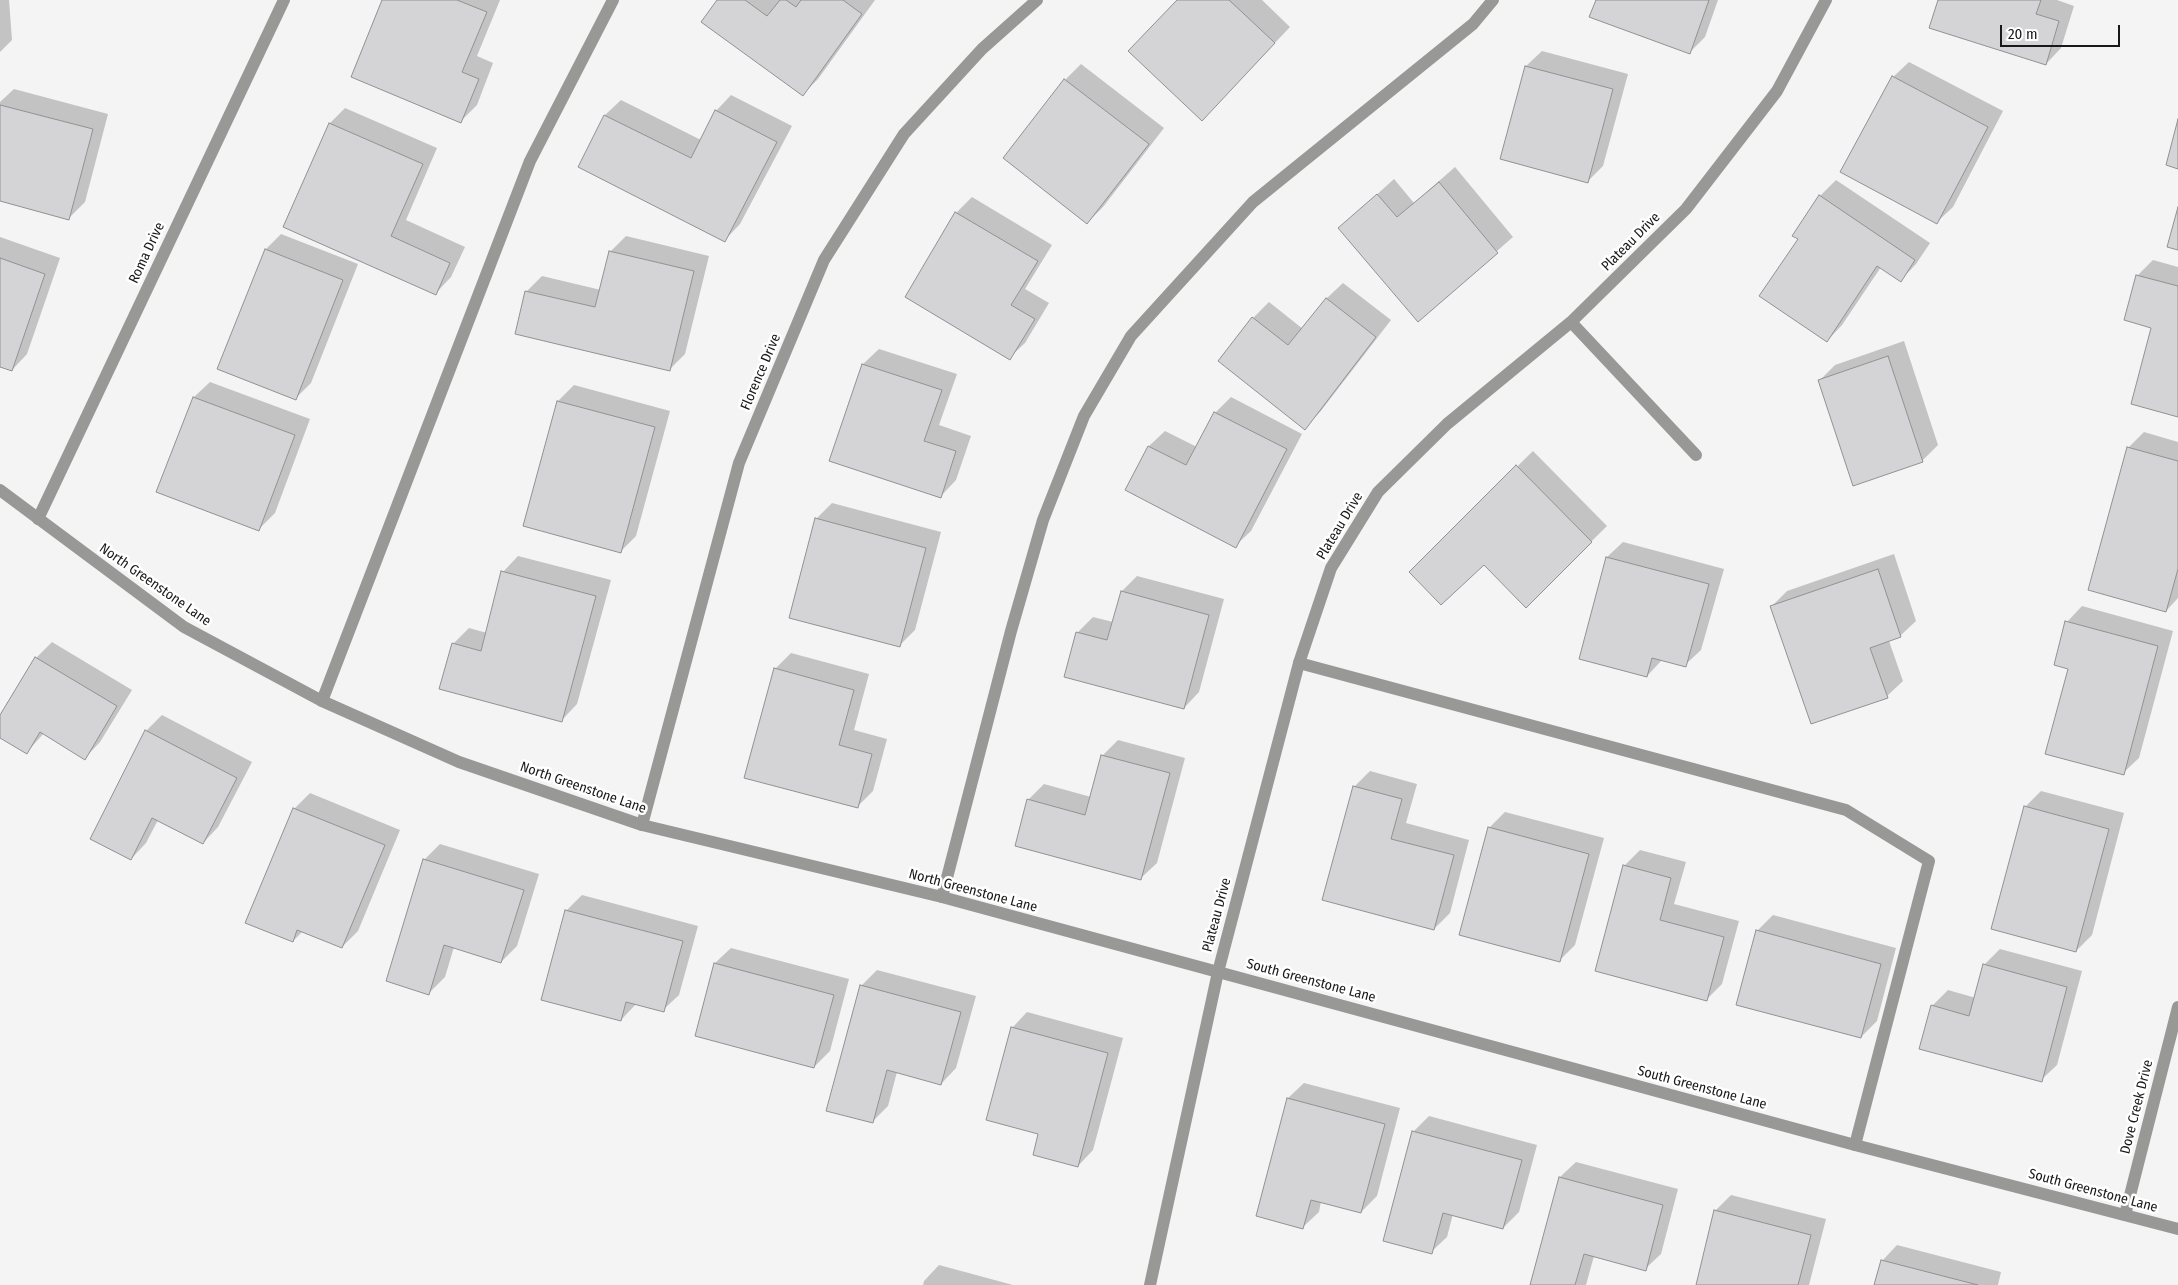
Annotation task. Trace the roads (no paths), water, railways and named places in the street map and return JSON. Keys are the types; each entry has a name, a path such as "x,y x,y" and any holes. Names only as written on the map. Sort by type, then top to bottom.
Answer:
{"street":[{"name":"Roma Drive","path":"38,519 284,0"},
{"path":"322,701 530,161 613,0"},
{"name":"Florence Drive","path":"642,825 739,463 824,260 904,134 982,49 1037,0"},
{"path":"942,898 1011,631 1043,520 1084,416 1131,336 1253,202 1473,24 1494,0"},
{"name":"Plateau Drive","path":"1150,1285 1218,972 1299,663 1331,568 1378,492 1447,424 1571,322 1686,209 1777,91 1826,0"},
{"path":"1571,322 1696,455"},
{"name":"North Greenstone Lane","path":"0,490 184,627 322,701 459,762 642,825 942,898 1218,972"},
{"path":"1299,663 1846,810 1929,861 1855,1145"},
{"name":"South Greenstone Lane","path":"1218,972 1855,1145 2178,1229"},
{"name":"Dove Creek Drive","path":"2125,1215 2178,1007"}]}
